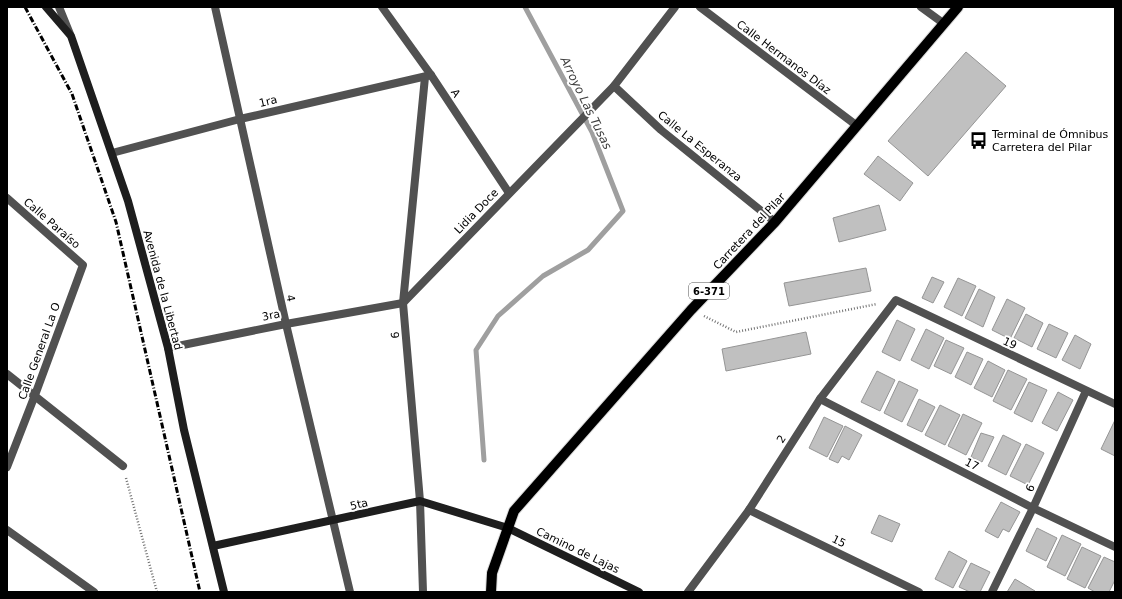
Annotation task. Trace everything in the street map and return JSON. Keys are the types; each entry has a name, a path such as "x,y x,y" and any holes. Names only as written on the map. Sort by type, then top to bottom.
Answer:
{"main road":[{"name":"Avenida de la Libertad","path":"46,7 71,36 128,201 168,348 184,430 224,592"},
{"name":"Carretera del Pilar","path":"491,592 492,573 514,511 691,310 775,222 958,7"},
{"name":"5ta","path":"213,546 420,501"},
{"path":"420,501 508,528"},
{"name":"Camino de Lajas","path":"508,528 639,592"}],"street":[{"path":"59,7 71,36"},
{"name":"4","path":"215,7 286,324 350,592"},
{"name":"A","path":"382,7 509,193"},
{"path":"614,86 674,7"},
{"name":"Calle Hermanos Díaz","path":"700,7 856,125"},
{"path":"921,7 943,23"},
{"name":"1ra","path":"112,153 240,119 428,76"},
{"name":"6","path":"423,592 420,501 404,303 428,76"},
{"name":"Lidia Doce","path":"404,303 614,86"},
{"name":"Calle La Esperanza","path":"614,86 661,130 775,222"},
{"name":"Calle Paraíso","path":"7,198 83,265"},
{"name":"Calle General La O","path":"7,467 83,265"},
{"name":"19","path":"896,300 1115,404"},
{"name":"2","path":"688,592 749,510 820,398 896,300"},
{"name":"3ra","path":"168,348 286,324 404,303"},
{"path":"7,374 123,466"},
{"name":"6","path":"992,592 1033,508 1086,391"},
{"name":"17","path":"820,398 1033,508 1115,547"},
{"name":"15","path":"749,510 919,592"},
{"path":"7,530 94,592"}],"path":[{"path":"691,310 736,332 896,300"},
{"path":"123,466 157,592"}],"building":[{"path":"966,52 1006,86 928,176 888,141"},
{"path":"878,156 913,183 900,201 864,174"},
{"path":"879,205 886,230 839,242 833,218"},
{"path":"866,268 871,291 789,306 784,283"},
{"path":"932,277 944,282 933,303 922,298"},
{"path":"958,278 976,286 962,316 944,307"},
{"path":"979,289 995,297 983,327 965,318"},
{"path":"1007,299 1025,308 1010,339 992,330"},
{"path":"1026,314 1043,323 1032,347 1014,338"},
{"path":"897,320 915,329 900,361 882,352"},
{"path":"1049,324 1068,333 1056,358 1037,349"},
{"path":"926,329 944,338 929,369 911,360"},
{"path":"806,332 811,354 726,371 722,349"},
{"path":"1075,335 1091,344 1080,369 1062,360"},
{"path":"946,340 964,348 951,374 934,366"},
{"path":"967,352 983,359 971,385 955,377"},
{"path":"988,361 1005,370 992,397 974,388"},
{"path":"1008,370 1027,379 1011,410 993,401"},
{"path":"877,371 895,380 880,411 861,402"},
{"path":"899,381 918,390 902,422 884,413"},
{"path":"1029,382 1047,390 1032,422 1014,413"},
{"path":"1058,392 1073,400 1057,431 1042,423"},
{"path":"919,399 935,407 922,432 907,425"},
{"path":"940,405 960,415 945,445 925,435"},
{"path":"963,414 982,423 966,455 948,446"},
{"path":"824,417 843,426 827,457 809,448"},
{"path":"1115,420 1115,456 1101,449"},
{"path":"845,426 862,435 849,460 842,456 838,463 829,459"},
{"path":"981,433 994,437 982,462 971,457"},
{"path":"1003,435 1021,444 1006,475 988,466"},
{"path":"1026,444 1044,453 1028,485 1010,476"},
{"path":"1001,502 1020,512 1009,532 1003,529 998,538 985,531"},
{"path":"879,515 900,524 892,542 871,533"},
{"path":"1037,528 1057,538 1046,561 1026,551"},
{"path":"1062,535 1081,544 1065,576 1047,567"},
{"path":"1082,547 1101,556 1085,588 1067,579"},
{"path":"949,551 967,561 953,588 935,579"},
{"path":"1104,557 1115,562 1115,580 1109,592 1095,592 1088,588"},
{"path":"971,563 990,572 980,592 970,592 959,587"},
{"path":"1015,579 1035,591 1007,592"}],"waterway":[{"name":"Arroyo Las Tusas","path":"484,460 476,350 498,316 543,276 588,250 623,211 592,132 525,7"}],"railway":[{"path":"25,7 72,94 116,222 200,592"}],"place":[{"name":"Terminal de Ómnibus Carretera del Pilar","path":"979,140"}]}
